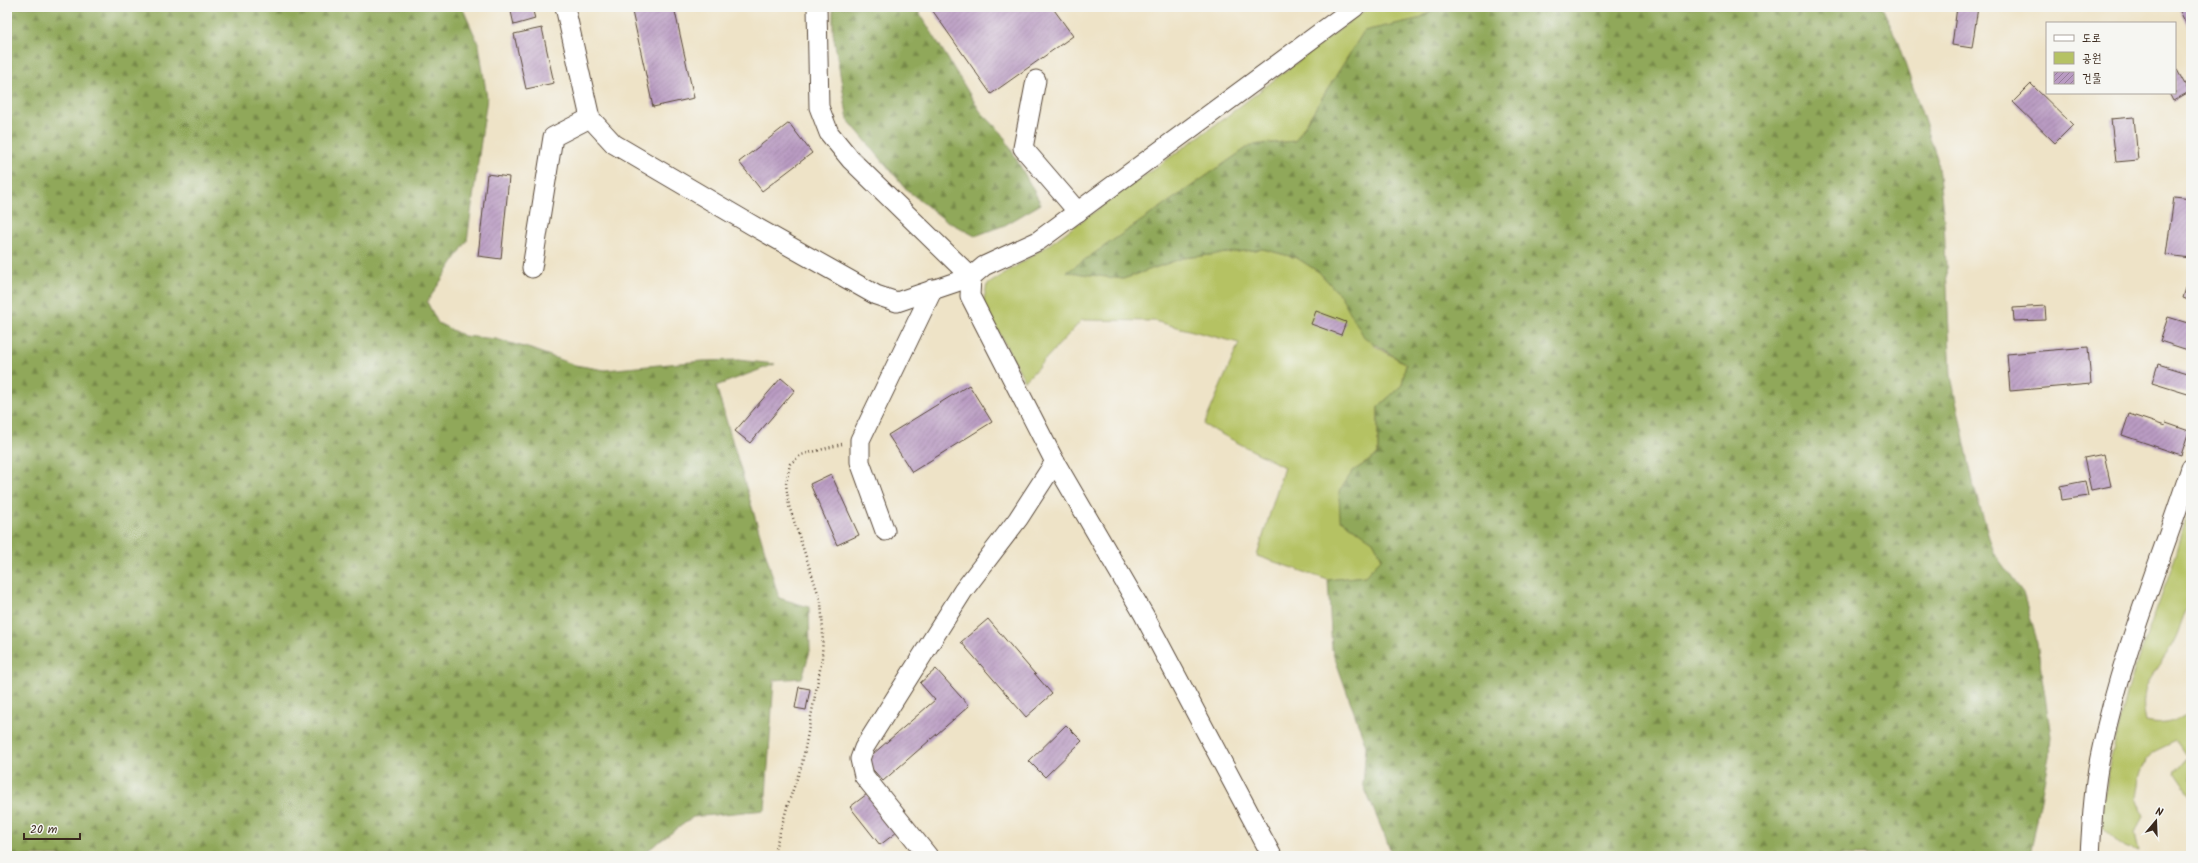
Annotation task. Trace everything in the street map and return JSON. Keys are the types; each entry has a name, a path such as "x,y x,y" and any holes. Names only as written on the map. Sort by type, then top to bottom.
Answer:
{"street":[{"path":"564,7 590,118 614,144 752,225 876,295 897,302 971,277 984,266 1038,241 1355,7"},
{"path":"817,7 819,107 829,133 852,160 971,277 970,296 1055,462 1144,615 1272,856"},
{"path":"1036,80 1023,148 1078,212"},
{"path":"532,268 553,137 590,118"},
{"path":"885,531 860,462 860,440 933,289"},
{"path":"928,856 864,776 860,759 864,748 963,591 1018,519 1055,462"},
{"path":"2090,856 2092,812 2101,749 2116,686 2191,468"}],"path":[{"path":"773,856 788,804 802,764 822,659 823,638 821,602 789,506 786,484 790,464 801,455 860,440"}],"green space":[{"path":"7,7 462,7 479,45 487,98 467,241 427,302 438,323 464,336 496,339 531,349 575,365 605,370 702,361 738,360 775,364 716,386 779,598 809,607 810,651 802,678 774,680 765,810 693,817 640,856 7,856"},
{"path":"833,7 916,7 980,111 1002,133 1041,204 1005,225 975,236 945,220 908,191 848,120 833,33"},
{"path":"1369,7 1439,7 1418,19 1364,31 1295,141 1251,145 1068,272 1123,279 1183,258 1263,249 1297,258 1319,272 1341,296 1375,346 1406,364 1402,385 1378,407 1378,455 1353,471 1340,519 1373,541 1382,558 1365,576 1328,580 1257,556 1284,467 1204,425 1239,343 1154,321 1082,320 1025,381 983,303 987,285 1047,246 1226,117"},
{"path":"1439,7 1882,7 1897,40 1937,158 1944,221 1951,376 1974,487 1994,553 2023,593 2036,637 2051,736 2049,756 2030,856 1393,856 1363,784 1366,746 1332,650 1328,580 1365,576 1382,558 1373,541 1340,519 1339,491 1353,471 1378,455 1378,407 1402,385 1406,364 1364,337 1341,296 1319,272 1297,258 1263,249 1183,258 1123,279 1067,272 1251,145 1295,141 1364,31 1418,19"},
{"path":"2191,500 2191,604 2184,616 2175,639 2147,686 2144,696 2144,708 2146,722 2158,724 2170,722 2191,711 2191,797 2174,772 2187,757 2176,741 2153,752 2146,760 2139,778 2136,798 2143,816 2135,834 2139,852 2124,847 2101,826 2107,774 2130,682 2176,555"}],"building":[{"path":"510,7 532,7 535,19 514,25"},
{"path":"631,7 674,7 694,98 653,107"},
{"path":"930,7 1052,7 1073,36 991,94"},
{"path":"1957,7 1978,7 1972,48 1952,45"},
{"path":"2178,7 2191,7 2191,34"},
{"path":"542,28 554,83 526,89 514,34"},
{"path":"2176,68 2189,92 2173,101 2170,94 2176,94"},
{"path":"2031,84 2073,125 2055,143 2013,102"},
{"path":"2134,117 2138,160 2116,162 2111,119"},
{"path":"789,123 812,153 762,191 739,162"},
{"path":"487,174 509,177 501,259 478,256"},
{"path":"2174,197 2191,199 2191,258 2166,255"},
{"path":"2189,278 2191,279 2191,301 2183,298"},
{"path":"2045,306 2046,320 2014,321 2013,308"},
{"path":"1316,311 1346,322 1341,335 1311,324"},
{"path":"2168,317 2191,324 2191,351 2160,341"},
{"path":"2088,347 2091,384 2010,391 2007,354"},
{"path":"2158,364 2191,374 2191,395 2152,383"},
{"path":"781,378 795,390 750,443 735,431"},
{"path":"969,385 992,422 912,472 888,435"},
{"path":"2129,414 2165,426 2166,423 2189,431 2181,455 2122,435"},
{"path":"2104,454 2111,486 2091,490 2084,458"},
{"path":"831,474 859,535 837,545 810,484"},
{"path":"2085,481 2088,496 2062,500 2060,486"},
{"path":"988,619 1052,694 1026,717 961,642"},
{"path":"936,669 969,706 883,781 865,761 935,700 920,683"},
{"path":"799,687 810,689 806,710 795,708"},
{"path":"1066,725 1082,741 1045,777 1029,761"},
{"path":"867,794 897,832 880,845 850,807"}]}
